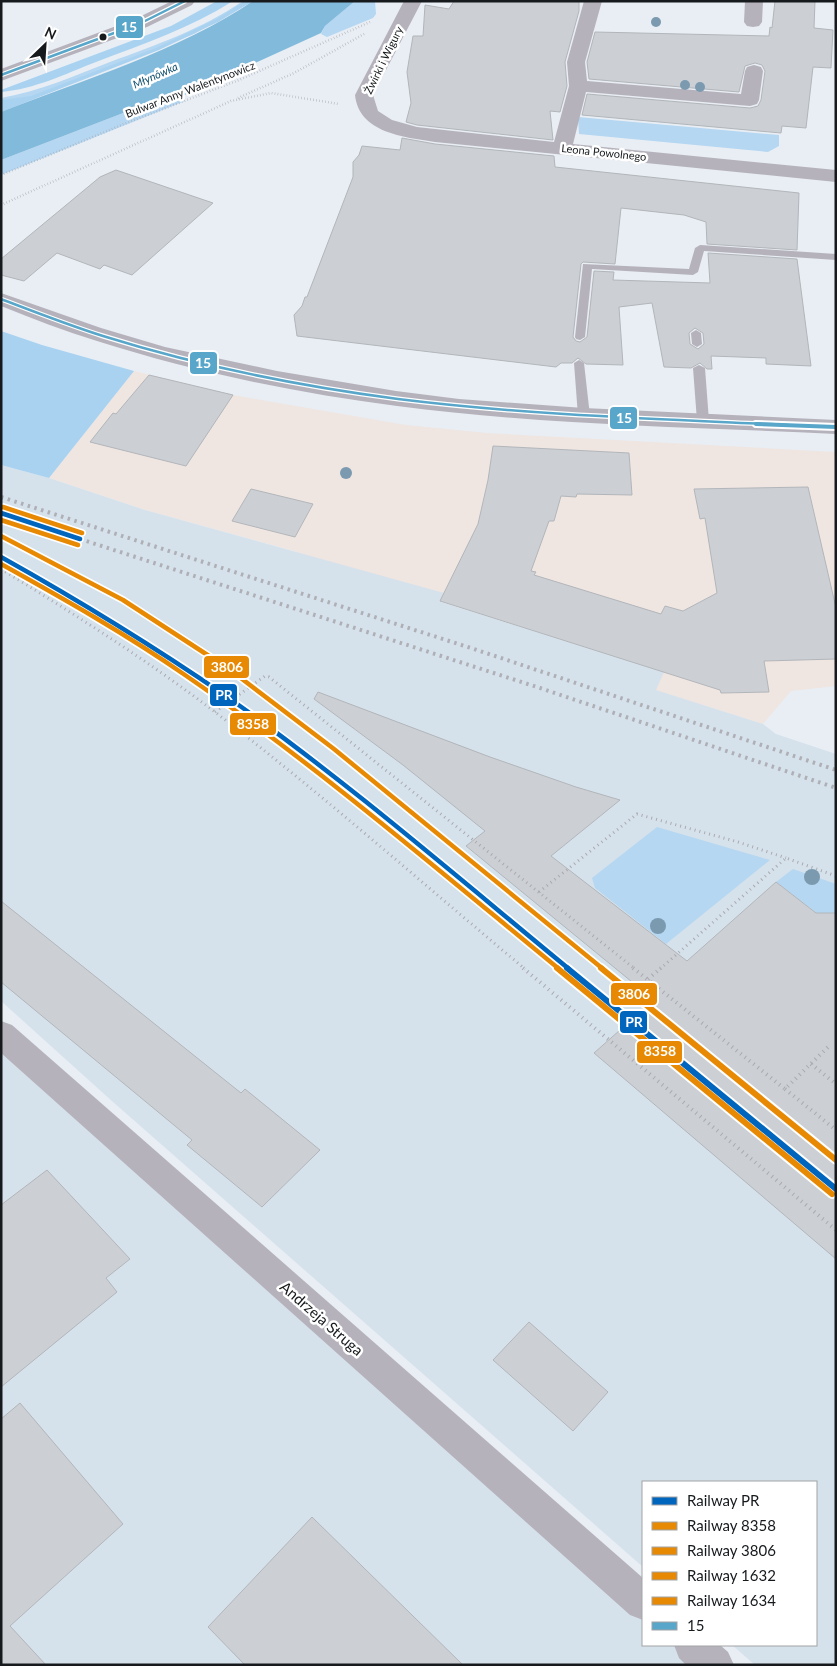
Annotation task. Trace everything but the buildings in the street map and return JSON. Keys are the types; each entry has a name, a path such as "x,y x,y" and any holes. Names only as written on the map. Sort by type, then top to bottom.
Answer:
{"street":[{"path":"1,75 141,23 186,1"},
{"name":"Żwirki i Wigury","path":"370,114 364,95 413,1"},
{"path":"562,148 578,86 576,62 592,1"},
{"path":"753,22 754,1"},
{"path":"578,86 750,100 754,71"},
{"name":"Leona Powolnego","path":"370,114 397,129 435,136 836,176"},
{"path":"1,300 106,337 215,365 346,390 474,407 584,416 836,427"},
{"name":"Andrzeja Struga","path":"1,1034 642,1601"},
{"path":"693,1646 715,1665"}],"lane":[{"path":"580,336 587,266 693,272 700,248 836,257"},
{"path":"579,363 584,416"},
{"path":"699,368 703,421"}],"path":[{"name":"Bulwar Anny Walentynowicz","path":"1,175 239,80 374,20"},
{"path":"1,205 315,62 371,30"},
{"path":"231,101 271,93 370,114"},
{"path":"1,569 106,634 215,712 320,797 836,1230"},
{"path":"215,712 265,676 269,677 836,1130"},
{"path":"539,892 638,814 738,842 836,876"},
{"path":"648,979 786,858"},
{"path":"785,1089 830,1046"},
{"path":"811,1064 836,1084"}],"shaded area":[{"path":"217,1 233,1 217,11 149,42 50,80 26,88 1,92 1,90 171,26"},
{"path":"243,1 253,1 194,34 1,112 1,98 57,83 161,43 211,20"},
{"path":"245,1 253,1 218,22 159,50 1,112 1,100 31,96 156,48 218,18"},
{"path":"355,1 375,1 376,14 373,18 327,37 321,34 325,26"},
{"path":"180,97 185,101 1,175 1,160 144,105"},
{"path":"578,117 779,135 779,146 768,152 579,134"},
{"path":"1,331 42,345 134,371 49,478 1,465"},
{"path":"134,371 233,395 406,425 487,433 836,452 836,686 791,691 763,724 655,690 663,672 440,601 294,551 145,510 49,478"},
{"path":"1,465 49,478 145,510 444,593 441,602 664,672 656,690 763,724 776,734 836,754 836,1665 755,1665 733,1646 817,1646 817,1481 642,1481 642,1566 113,1102 1,1001"},
{"path":"657,827 770,860 666,944 595,888 592,878"},
{"path":"793,869 836,884 836,913 818,914 776,882"},
{"path":"1,1052 642,1614 642,1646 679,1646 701,1665 1,1665"}],"water":[{"name":"Młynówka","path":"253,1 355,1 325,26 321,33 180,97 144,105 1,160 1,112 131,63 195,35"}],"railway":[{"path":"1,497 474,649 836,770"},
{"path":"80,539 540,688 836,788"}],"rail line":[{"name":"1634","path":"3,507 82,533"},
{"name":"PR","path":"1,513 80,539"},
{"name":"1632","path":"1,520 78,545"},
{"name":"3806","path":"1,536 75,573 147,614 229,669 300,721 836,1160"},
{"name":"PR","path":"1,557 141,639 227,697 306,756 422,848 836,1189"},
{"name":"8358","path":"1,564 140,646 185,675 264,732 417,852 832,1194"}],"transit line":[{"name":"15","path":"1,75 141,23 185,1"},
{"name":"15","path":"1,299 93,333 177,357 250,374 360,394 452,405 562,414 836,427"}]}
